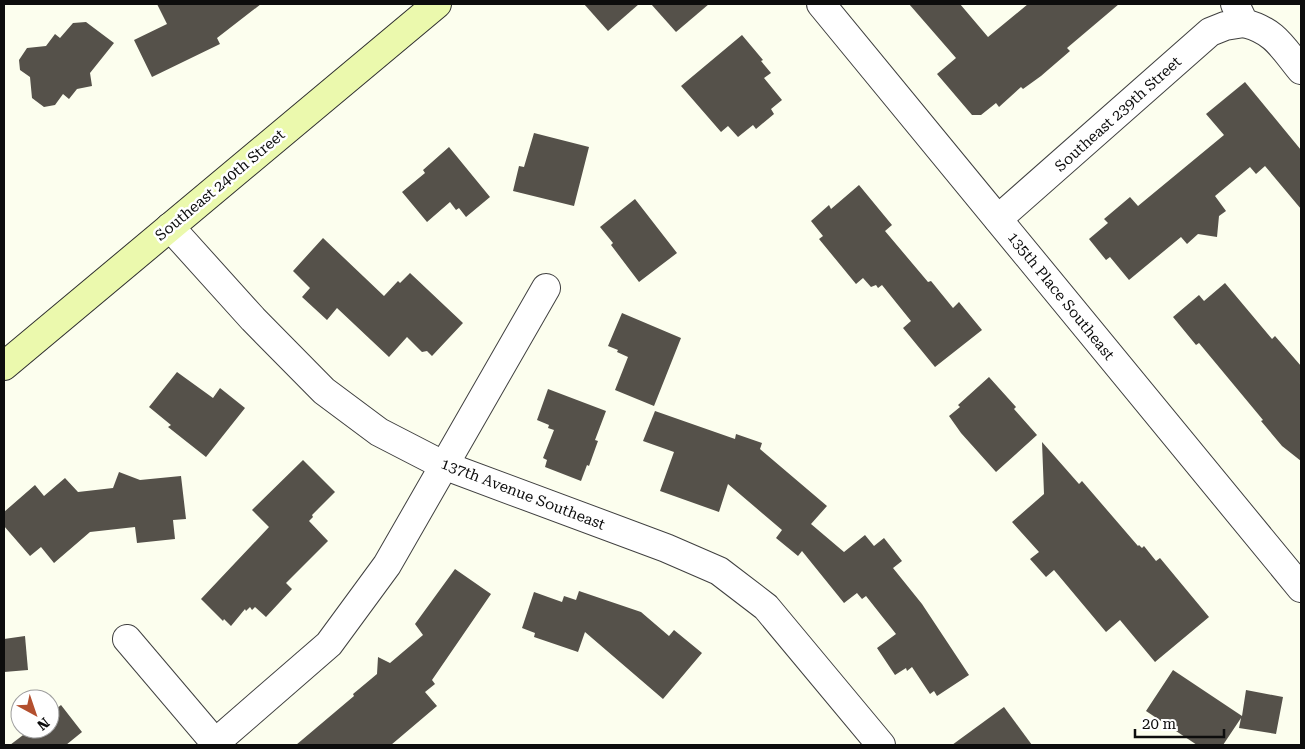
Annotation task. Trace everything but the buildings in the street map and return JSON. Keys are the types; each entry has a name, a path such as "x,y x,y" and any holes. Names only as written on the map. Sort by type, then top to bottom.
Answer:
{"main road":[{"name":"Southeast 240th Street","path":"4,366 437,4"}],"street":[{"name":"135th Place Southeast","path":"821,4 1301,588"},
{"name":"Southeast 239th Street","path":"998,219 1210,32 1225,26 1239,13"},
{"path":"1239,13 1258,27 1272,34 1301,70"},
{"name":"137th Avenue Southeast","path":"170,227 253,319 324,391 379,432 443,465 666,548 719,571 766,607 881,745"},
{"path":"127,639 216,744 329,644 387,565 546,288"}]}
